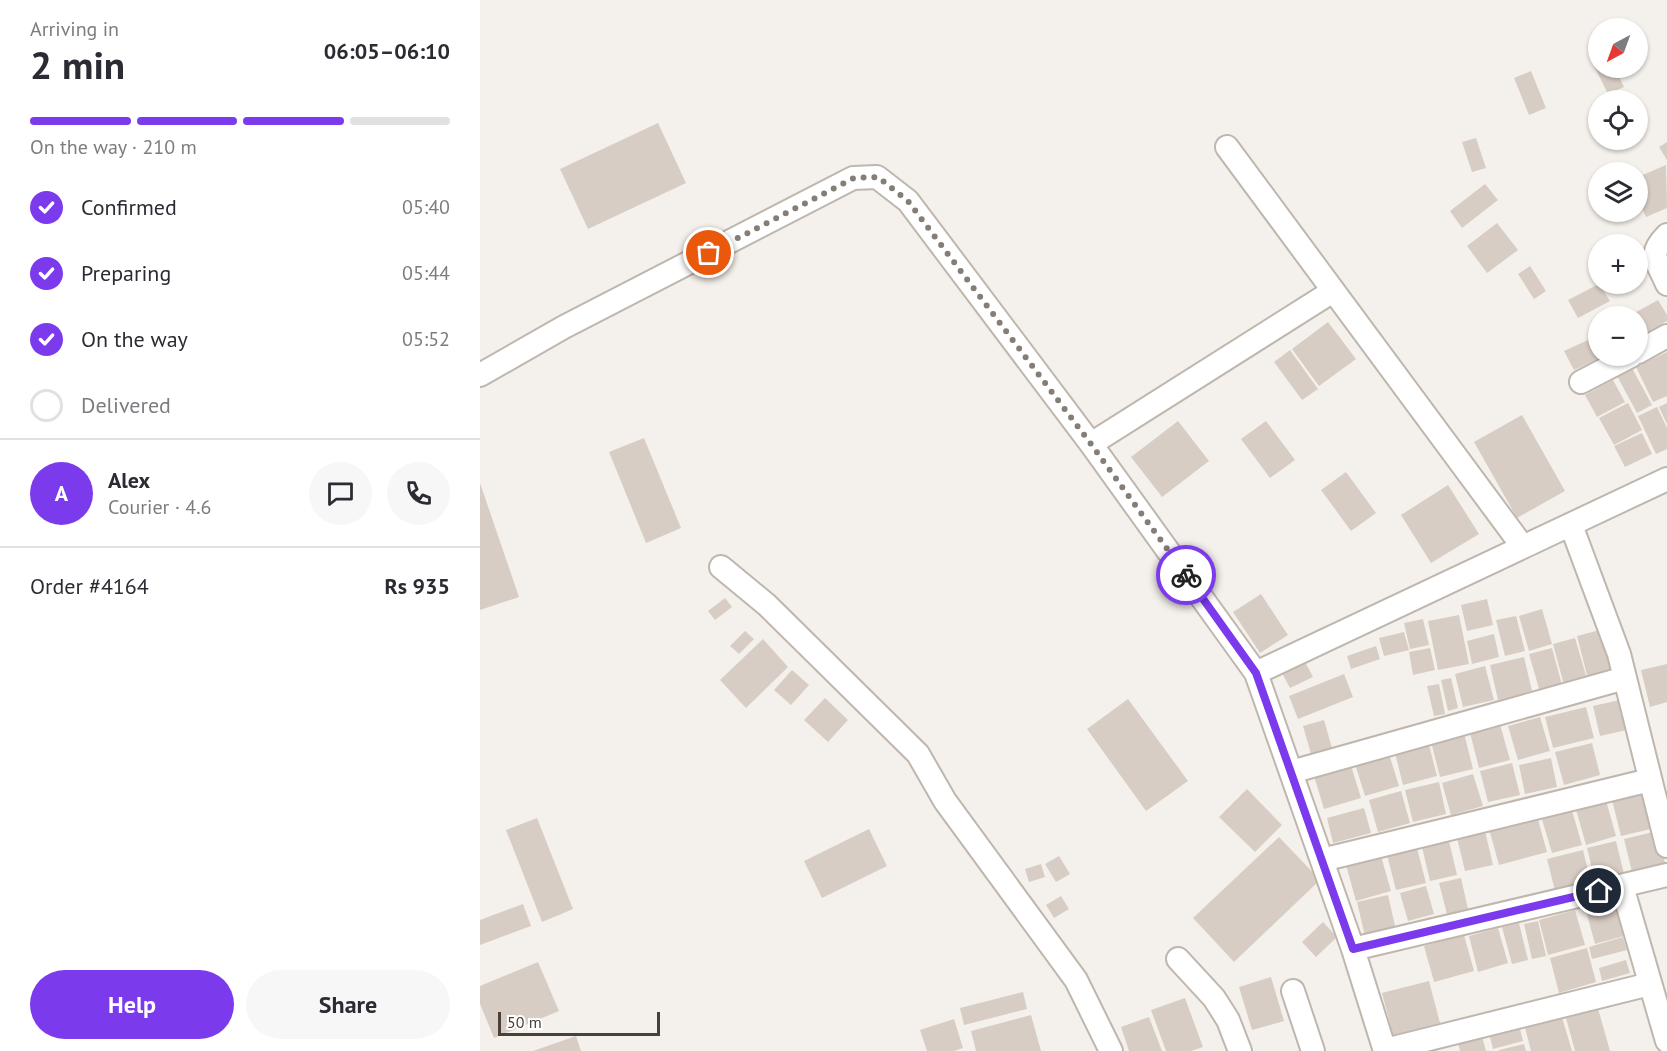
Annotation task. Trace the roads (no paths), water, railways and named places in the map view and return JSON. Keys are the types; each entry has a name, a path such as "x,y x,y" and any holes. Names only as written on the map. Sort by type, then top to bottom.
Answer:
{"street":[{"path":"1227,147 1522,548"},
{"path":"480,375 564,327 854,178 878,177 908,201 1091,444 1256,673 1353,949 1385,1050 1650,984"},
{"path":"1667,235 1657,245 1654,253 1667,284"},
{"path":"1091,444 1333,291"},
{"path":"1648,346 1667,336"},
{"path":"1581,382 1612,366"},
{"path":"1256,673 1667,479"},
{"path":"1570,525 1618,654 1667,846"},
{"path":"721,567 767,605 918,754 945,801 1076,980 1111,1051"},
{"path":"1291,772 1625,678"},
{"path":"1322,860 1650,780"},
{"path":"1353,949 1667,875"},
{"path":"1622,886 1667,1041"},
{"path":"1178,959 1214,998 1228,1020 1240,1051"},
{"path":"1293,991 1312,1051"}]}
